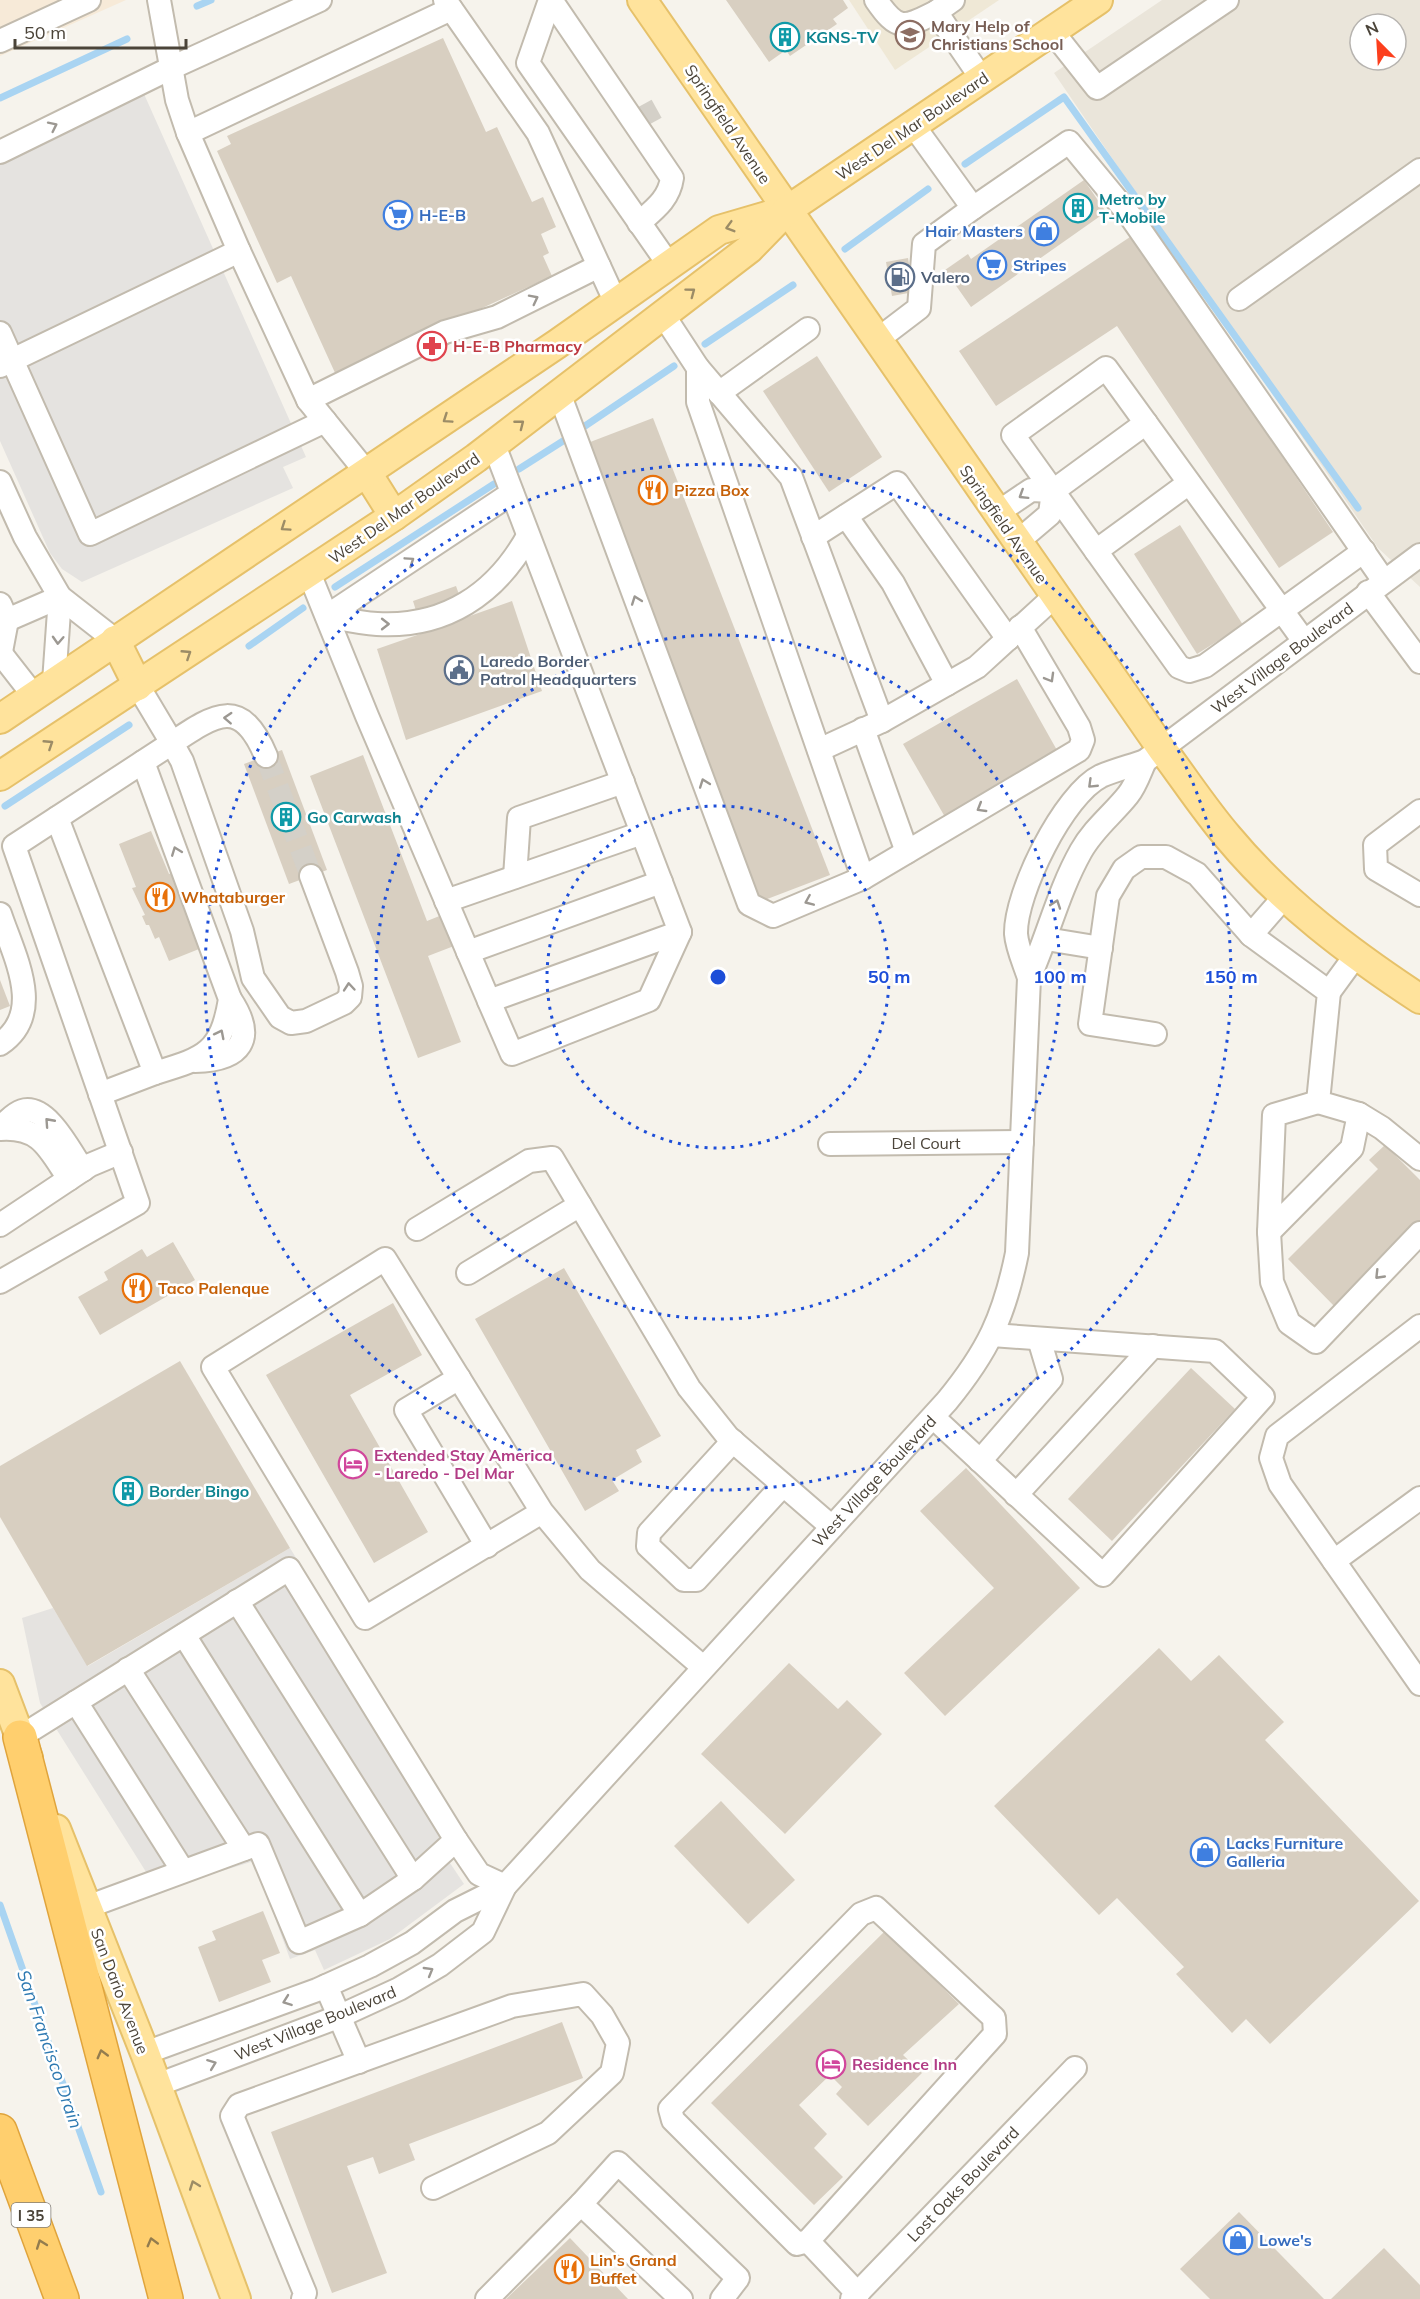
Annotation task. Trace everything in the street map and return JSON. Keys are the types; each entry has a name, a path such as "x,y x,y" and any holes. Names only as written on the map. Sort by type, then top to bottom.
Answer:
{"highway":[{"path":"20,1737 166,2299"},
{"name":"I 35","path":"0,2132 62,2299"}],"main road":[{"name":"Springfield Avenue","path":"642,0 1054,596 1153,755 1285,896 1325,933 1420,999"},
{"name":"West Del Mar Boulevard","path":"0,776 394,516 494,445 749,249 786,211 1098,0"},
{"name":"West Del Mar Boulevard","path":"0,719 367,473 719,230 786,211"},
{"path":"367,473 394,516"},
{"path":"116,640 138,686"},
{"name":"San Dario Avenue","path":"0,1684 145,2053 236,2299"}],"street":[{"path":"0,41 89,0"},
{"path":"159,0 171,68 188,133 239,251 309,400 367,473"},
{"path":"0,152 171,68 320,0"},
{"path":"551,0 672,178 664,200 639,223"},
{"path":"551,0 528,63 669,265"},
{"path":"876,0 896,24 907,26 945,6 982,79"},
{"path":"1052,31 1097,88 1227,0"},
{"path":"188,133 448,4 538,133 616,303"},
{"path":"614,93 647,114 650,145"},
{"path":"913,125 973,208"},
{"path":"877,340 919,308 924,244 1069,142 1131,217 1364,551 1376,587 1420,662"},
{"path":"1239,299 1420,170"},
{"path":"6,363 239,251"},
{"path":"309,400 380,367 445,332 497,317 599,266"},
{"path":"662,314 698,368 791,477 813,537 872,725 907,852"},
{"path":"719,393 808,329"},
{"path":"0,333 6,363 90,534 325,421"},
{"path":"698,368 698,402 863,878"},
{"path":"1304,641 1282,610 1106,368 1013,435 1179,667 1189,671 1205,666 1282,610 1364,551"},
{"path":"559,393 749,904 773,916 863,878 1079,750 1083,740 1079,728 1014,633 897,483 813,537"},
{"path":"997,513 1031,490 1053,490 1146,423"},
{"path":"309,573 512,1054 649,1000 680,932 494,445"},
{"path":"0,482 25,537 60,597 116,640"},
{"path":"1096,551 1189,483"},
{"path":"1017,542 1050,514 1053,490"},
{"path":"327,616 512,493"},
{"path":"846,516 893,583 946,684"},
{"path":"327,616 376,624 405,624 464,607 489,589 515,560 528,536"},
{"name":"West Village Boulevard","path":"157,2085 338,2017 399,1989 429,1971 483,1932 505,1887 933,1417 976,1365 992,1335 1009,1292 1017,1253 1029,978 1016,935 1019,906 1034,867 1053,830 1071,805 1099,777 1153,755 1420,555"},
{"path":"819,750 872,725 977,667 1054,596"},
{"path":"60,597 57,661 44,689 1,656 4,612 60,597"},
{"path":"138,686 182,761 242,931 253,978 280,1017 291,1023 306,1021 344,1003 350,997 351,986 311,876"},
{"path":"0,1282 138,1203 100,1094 3,848 57,818 172,743 215,718 231,716 247,722 256,733 266,756"},
{"name":"West Village Boulevard","path":"1029,978 1046,939 1054,908 1069,872 1095,829 1129,794 1153,755"},
{"path":"100,1094 195,1061 214,1045 223,1031 230,999 143,762"},
{"path":"515,877 519,818 623,782"},
{"path":"1420,811 1375,845 1376,869 1420,895"},
{"path":"57,818 155,1073"},
{"path":"446,901 642,833"},
{"path":"1155,1034 1090,1024 1108,897 1124,868 1141,857 1166,857 1197,874 1251,935 1329,992"},
{"path":"468,952 661,882"},
{"path":"1251,935 1285,896"},
{"path":"0,914 26,996 24,1015 17,1030 0,1044"},
{"path":"489,1001 680,932"},
{"path":"1046,939 1101,948"},
{"path":"1317,1102 1329,992 1356,956"},
{"path":"1420,1159 1382,1128 1359,1114 1317,1102 1274,1115 1269,1232 1272,1282 1289,1323 1316,1342 1420,1233"},
{"path":"0,1129 16,1114 25,1110 35,1111 54,1127 76,1175"},
{"path":"1269,1232 1352,1148 1359,1114"},
{"name":"Del Court","path":"830,1144 1022,1142"},
{"path":"0,1225 76,1175 121,1152"},
{"path":"417,1229 529,1161 552,1158 689,1388 733,1441 832,1527"},
{"path":"468,1273 580,1205"},
{"path":"542,1512 365,1618 213,1367 385,1259 542,1512 590,1570 703,1667"},
{"path":"1418,1677 1280,1484 1271,1458 1277,1436 1420,1326"},
{"path":"933,1417 1103,1575 1263,1397 1215,1351 992,1335"},
{"path":"980,1461 1051,1379 1039,1339"},
{"path":"1016,1495 1153,1346"},
{"path":"459,1378 406,1410 487,1546"},
{"path":"733,1441 649,1533 648,1546 684,1580 696,1580 783,1485"},
{"path":"1334,1561 1420,1498"},
{"path":"20,1737 289,1569 479,1874 505,1887"},
{"path":"237,1601 413,1879"},
{"path":"184,1635 360,1915"},
{"path":"128,1669 244,1849"},
{"path":"76,1702 183,1871"},
{"path":"87,1907 258,1844 299,1942 360,1915 413,1879 456,1840"},
{"name":"West Village Boulevard","path":"145,2053 326,1986 370,1966 412,1943 455,1911 505,1887"},
{"path":"876,1908 994,2018 995,2034 808,2241 797,2244 673,2120 670,2109 861,1914 876,1908"},
{"path":"326,1986 359,2062"},
{"path":"303,2299 305,2294 232,2116 238,2105 512,2007 583,1994 602,2015 618,2043 612,2073 548,2133 433,2188"},
{"name":"Lost Oaks Boulevard","path":"855,2297 1075,2068"},
{"path":"487,2299 618,2163 738,2278 722,2299"},
{"path":"580,2204 681,2299"},
{"path":"808,2241 855,2297"}],"shaded area":[{"path":"0,0 126,0 0,56"},
{"name":"Mary Help of Christians School","path":"849,0 999,0 895,70"},
{"path":"1162,0 1420,0 1420,587 1378,548 1054,73"},
{"path":"140,85 306,457 283,467 293,488 82,582 62,569 50,553 0,441 0,149"},
{"path":"290,1548 472,1847 448,1860 464,1884 390,1939 324,1970 315,1950 290,1959 254,1861 158,1891 40,1703 22,1618 53,1608 88,1666"}],"building":[{"name":"KGNS-TV","path":"726,0 843,0 848,8 833,19 837,24 790,56 786,50 769,62"},
{"name":"H-E-B","path":"443,38 486,132 497,127 532,202 543,197 556,227 541,234 549,253 543,256 552,276 336,375 291,276 277,283 217,151 231,144 227,136"},
{"path":"1084,180 1106,212 971,307 945,270 968,254 971,259"},
{"path":"1133,235 1333,532 1279,568 1117,326 996,406 959,351"},
{"name":"Valero","path":"908,258 914,292 892,296 886,262"},
{"path":"817,356 882,457 829,492 763,391"},
{"path":"653,418 830,875 754,904 585,444"},
{"path":"1180,525 1243,625 1197,654 1134,554"},
{"name":"Laredo Border Patrol Headquarters","path":"456,586 467,617 512,601 542,691 406,740 377,649 423,633 413,601"},
{"path":"1017,679 1058,752 945,817 903,744"},
{"name":"Go Carwash","path":"282,750 327,870 289,884 244,764"},
{"path":"363,755 427,921 442,915 454,946 428,956 461,1042 418,1058 310,776"},
{"name":"Whataburger","path":"151,831 169,874 174,872 194,924 190,926 199,949 169,961 159,937 155,939 142,916 145,915 132,888 136,887 119,844"},
{"path":"0,980 10,1006 0,1010"},
{"path":"1385,1145 1420,1180 1420,1225 1336,1308 1288,1259 1378,1169 1369,1160"},
{"name":"Taco Palenque","path":"173,1242 195,1280 100,1335 78,1297 108,1280 104,1272 142,1249 147,1257"},
{"path":"564,1268 661,1436 636,1450 642,1462 612,1480 619,1491 585,1511 475,1319"},
{"name":"Extended Stay America - Laredo - Del Mar","path":"393,1303 422,1355 350,1395 428,1532 374,1563 266,1375"},
{"name":"Border Bingo","path":"180,1361 290,1548 87,1666 0,1517 0,1466"},
{"path":"1191,1368 1235,1409 1112,1541 1068,1499"},
{"path":"966,1468 1080,1588 945,1716 904,1673 994,1588 920,1511"},
{"name":"Lacks Furniture Galleria","path":"1159,1648 1191,1681 1219,1655 1284,1722 1265,1740 1419,1901 1270,2044 1246,2019 1232,2033 1176,1974 1184,1967 1117,1898 1099,1915 994,1806"},
{"path":"789,1663 838,1709 847,1700 882,1734 785,1834 701,1754"},
{"path":"721,1801 795,1880 748,1924 674,1846"},
{"path":"263,1911 280,1953 262,1960 271,1982 219,2002 198,1947 216,1940 212,1931"},
{"name":"Residence Inn","path":"885,1931 959,2004 903,2055 922,2073 868,2126 836,2094 842,2087 830,2075 799,2105 827,2134 814,2148 843,2177 814,2205 711,2103"},
{"path":"562,2022 583,2078 409,2144 415,2160 379,2174 373,2157 347,2166 387,2273 332,2293 271,2132"},
{"name":"Lowe's","path":"1239,2212 1324,2299 1210,2299 1180,2269"},
{"name":"Lin's Grand Buffet","path":"570,2238 628,2299 506,2299"},
{"name":"Lowe's","path":"1384,2248 1420,2285 1420,2299 1331,2299"}],"waterway":[{"path":"197,6 211,0"},
{"path":"0,98 127,39"},
{"path":"965,164 1064,97 1358,508"},
{"path":"845,249 928,189"},
{"path":"705,344 793,285"},
{"path":"585,426 674,366"},
{"path":"519,469 563,441"},
{"path":"335,587 494,484"},
{"path":"249,646 303,608"},
{"path":"5,806 129,725"},
{"name":"San Francisco Drain","path":"0,1905 101,2192"}],"tunnel":[{"path":"642,105 652,123"},
{"path":"266,756 311,876"}],"place":[{"name":"Mary Help of Christians School","path":"910,35"},
{"name":"KGNS-TV","path":"785,37"},
{"name":"Metro by T-Mobile","path":"1078,208"},
{"name":"H-E-B","path":"398,215"},
{"name":"Hair Masters","path":"1044,231"},
{"name":"Stripes","path":"992,265"},
{"name":"Valero","path":"900,277"},
{"name":"H-E-B Pharmacy","path":"432,346"},
{"name":"Pizza Box","path":"653,490"},
{"name":"Laredo Border Patrol Headquarters","path":"459,670"},
{"name":"Go Carwash","path":"286,817"},
{"name":"Whataburger","path":"160,897"},
{"name":"Taco Palenque","path":"137,1288"},
{"name":"Extended Stay America - Laredo - Del Mar","path":"353,1464"},
{"name":"Border Bingo","path":"128,1491"},
{"name":"Lacks Furniture Galleria","path":"1205,1852"},
{"name":"Residence Inn","path":"831,2064"},
{"name":"Lowe's","path":"1238,2240"},
{"name":"Lin's Grand Buffet","path":"569,2269"}]}
